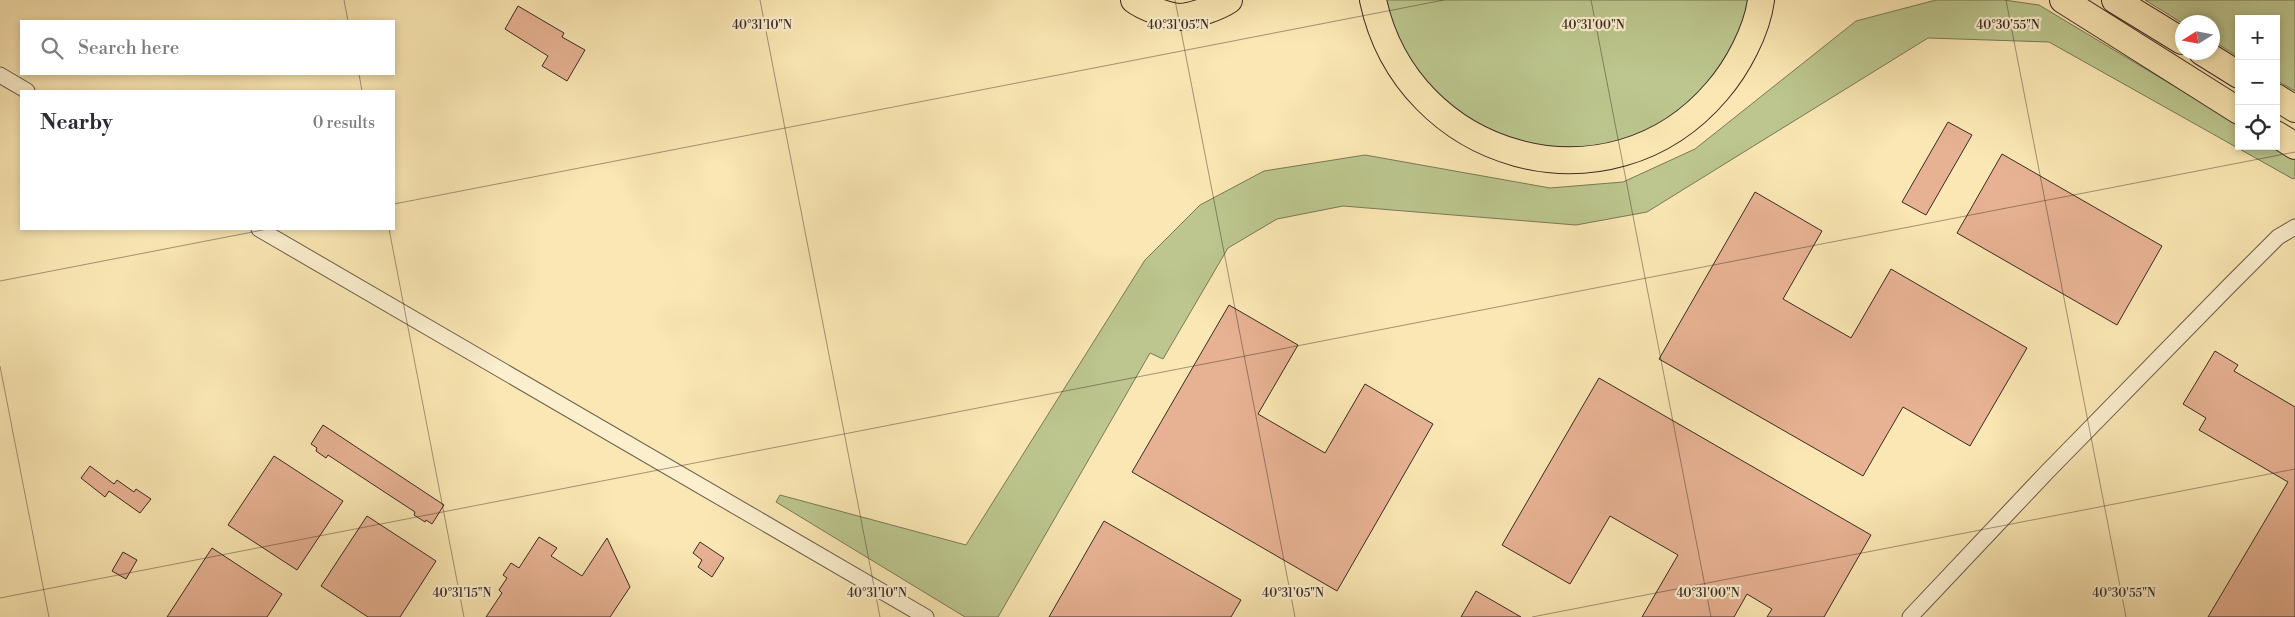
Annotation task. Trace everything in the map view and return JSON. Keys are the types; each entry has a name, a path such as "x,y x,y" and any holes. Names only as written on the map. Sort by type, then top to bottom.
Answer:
{"highway":[{"path":"1134,0 1142,7 1180,17 1221,5 1228,0"},
{"path":"1373,0 1376,16 1389,50 1409,81 1430,106 1455,126 1517,154 1544,159 1573,161 1615,153 1649,142 1675,128 1702,108 1731,74 1747,43 1761,0"},
{"path":"2063,0 2235,108"},
{"path":"2115,0 2175,37"},
{"path":"2215,60 2235,73"},
{"path":"2280,100 2295,109"},
{"path":"2280,137 2295,146"}],"street":[{"path":"0,75 25,90"},
{"path":"1910,617 2046,473 2230,285 2278,237 2295,227"},
{"path":"261,230 926,617"}],"green space":[{"path":"1380,0 1752,0 1724,70 1674,120 1620,144 1541,150 1475,128 1422,87"},
{"path":"1936,0 2004,0 2039,5 2235,123 2235,146 2049,42 1928,38 1647,212 1576,225 1343,206 1277,219 1228,248 1163,359 1150,353 998,617 965,617 776,502 780,495 966,545 1145,260 1200,205 1264,171 1365,155 1550,188 1623,182 1695,149 1856,21"},
{"path":"2145,0 2295,0 2295,91 2280,82 2280,15 2235,15 2235,55 2220,45 2220,15 2175,15 2175,19"},
{"path":"2241,150 2280,150 2295,159 2295,178 2293,179"}],"building":[{"path":"518,6 564,33 562,37 585,50 567,81 542,66 548,56 505,29"},
{"path":"1948,122 1972,135 1926,215 1902,202"},
{"path":"2002,154 2162,246 2117,325 1957,233"},
{"path":"1755,192 1822,231 1783,299 1851,338 1891,269 2027,348 1970,446 1903,407 1863,476 1659,359"},
{"path":"1229,305 1298,345 1258,414 1325,453 1365,384 1433,424 1337,591 1132,472"},
{"path":"2215,351 2238,365 2234,371 2295,407 2295,617 2208,617 2288,482 2199,430 2206,418 2183,404"},
{"path":"1599,378 1871,535 1824,617 1767,617 1772,609 1747,594 1734,617 1642,617 1678,555 1610,516 1570,584 1502,545"},
{"path":"323,425 444,505 432,524 414,515 415,512 328,455 326,458 316,451 317,448 311,444"},
{"path":"274,456 343,501 297,570 228,525"},
{"path":"90,466 114,484 117,480 134,492 136,489 151,499 140,513 109,491 105,497 81,478"},
{"path":"367,516 436,561 400,617 368,617 321,586"},
{"path":"1104,521 1241,600 1231,617 1049,617"},
{"path":"539,537 557,548 551,556 582,576 607,538 630,587 610,617 486,617 502,593 499,590 507,578 503,575 511,563 519,568"},
{"path":"700,542 724,558 712,577 698,567 702,560 693,553"},
{"path":"212,548 282,594 267,617 167,617"},
{"path":"123,552 137,560 126,579 112,571"},
{"path":"1476,591 1521,617 1461,617"}]}
